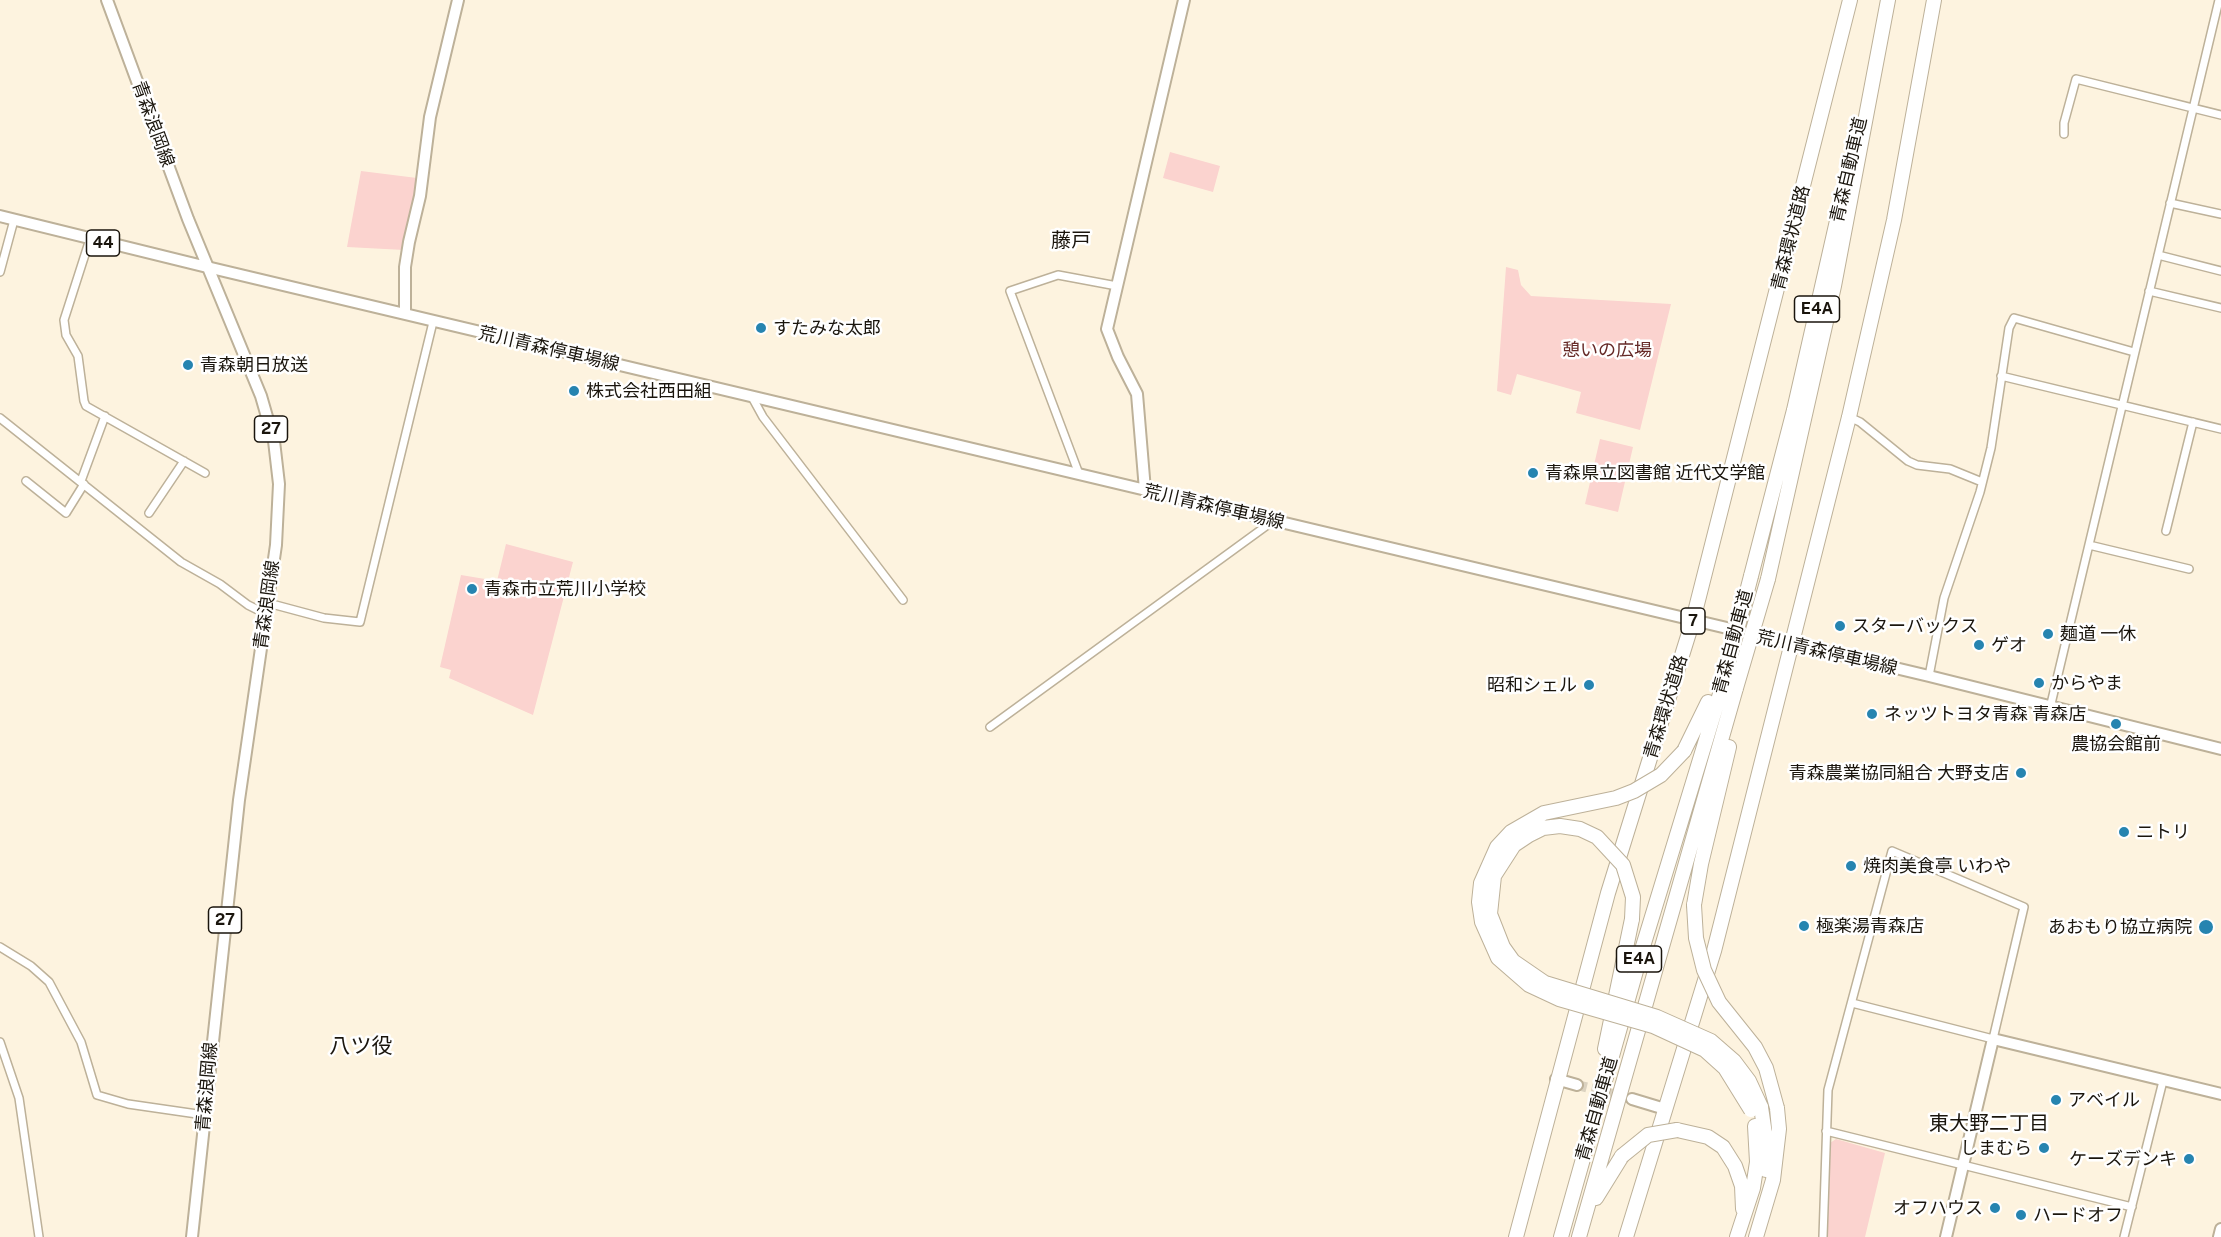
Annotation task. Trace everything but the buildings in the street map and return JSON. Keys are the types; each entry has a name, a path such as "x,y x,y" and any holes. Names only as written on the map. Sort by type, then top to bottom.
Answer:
{"highway":[{"name":"青森環状道路","path":"1516,1237 1556,1079 1608,893 1693,620 1850,0"},
{"name":"青森自動車道","path":"1561,1237 1638,964 1729,686 1766,586 1834,286 1888,0"},
{"path":"1626,1237 1714,951 1849,417 1894,220 1934,0"},
{"name":"青森自動車道","path":"1579,1237 1729,686 1740,620 1791,421 1880,41"},
{"path":"1729,686 1703,717 1684,751 1661,776 1616,798 1544,813 1511,832 1497,847 1481,883 1479,902 1482,922 1498,958 1529,985 1559,999 1653,1026 1705,1050 1725,1068 1756,1108 1757,1162 1753,1188 1737,1237"},
{"path":"1729,686 1694,905 1696,938 1704,970 1719,1002 1755,1047 1766,1068 1777,1108 1779,1129 1773,1180 1756,1237"},
{"path":"1568,1212 1632,920 1632,897 1623,865 1597,837 1580,829 1560,826 1543,828 1514,845 1494,876 1490,914 1503,947 1513,961 1545,983 1658,1017 1711,1041 1734,1061 1749,1081 1767,1160 1756,1237"},
{"path":"1583,1222 1622,1156 1648,1135 1677,1130 1708,1137 1723,1147 1735,1166 1742,1186 1743,1217"}],"main road":[{"name":"青森浪岡線","path":"107,0 207,267 261,396 274,441 279,484 279,514 267,609 239,800 192,1237"},
{"path":"405,314 405,267 409,242 420,196 432,108 458,0"},
{"path":"1145,490 1137,394 1107,329 1184,0"},
{"name":"44","path":"0,216 207,267"},
{"name":"荒川青森停車場線","path":"207,267 1929,676 2221,749"},
{"path":"1946,1237 1994,1039 2221,1095"},
{"path":"1556,1079 1577,1085"},
{"path":"1632,1100 1665,1109"},
{"path":"2219,1237 2221,1229"}],"street":[{"path":"2050,708 2219,0"},
{"path":"2064,134 2064,123 2076,79 2221,115"},
{"path":"2170,203 2221,214"},
{"path":"0,272 15,220"},
{"path":"90,240 64,320 66,335 78,356 86,406 205,473"},
{"path":"2158,255 2221,271"},
{"path":"1079,474 1010,291 1058,274 1117,286"},
{"path":"2149,291 2221,308"},
{"path":"1929,676 1944,598 1991,448 2009,328 2014,318 2134,352"},
{"path":"0,418 181,562 220,584 248,606 324,618 360,621 433,322"},
{"path":"2001,376 2221,429"},
{"path":"752,397 763,417 903,600"},
{"path":"26,480 66,513 82,483 105,417"},
{"path":"1849,417 1860,422 1908,461 1917,465 1950,469 1982,482"},
{"path":"2166,531 2193,422"},
{"path":"149,513 183,461"},
{"path":"990,727 1273,521"},
{"path":"2089,545 2189,569"},
{"path":"1823,1237 1828,1090 1892,851 2024,907 1994,1039 1852,1003"},
{"path":"0,946 31,966 49,982 81,1042 97,1095 137,1106 204,1115"},
{"path":"0,1042 21,1109 39,1237"},
{"path":"2124,1237 2163,1081"},
{"path":"1826,1131 2132,1207"}],"green space":[{"path":"1170,152 1220,166 1213,192 1163,178"},
{"path":"361,171 417,178 404,250 347,247"},
{"name":"憩いの広場","path":"1506,267 1518,270 1521,285 1531,296 1671,304 1640,430 1576,413 1581,392 1517,374 1511,395 1497,391"},
{"path":"1600,439 1633,447 1618,512 1585,504"},
{"path":"506,544 573,562 533,715 449,678 451,670 440,667 461,575 497,581"},
{"path":"1836,1139 1885,1153 1865,1237 1827,1237 1830,1143"}],"tunnel":[{"path":"1577,1085 1632,1099"}],"place":[{"name":"すたみな太郎","path":"761,328"},
{"name":"青森朝日放送","path":"188,365"},
{"name":"株式会社西田組","path":"574,391"},
{"name":"青森県立図書館 近代文学館","path":"1533,473"},
{"name":"青森市立荒川小学校","path":"472,589"},
{"name":"スターバックス","path":"1840,626"},
{"name":"麺道 一休","path":"2048,634"},
{"name":"ゲオ","path":"1979,645"},
{"name":"からやま","path":"2039,683"},
{"name":"昭和シェル","path":"1589,685"},
{"name":"ネッツトヨタ青森 青森店","path":"1872,714"},
{"name":"農協会館前","path":"2116,724"},
{"name":"青森農業協同組合 大野支店","path":"2021,773"},
{"name":"ニトリ","path":"2124,832"},
{"name":"焼肉美食亭 いわや","path":"1851,866"},
{"name":"極楽湯青森店","path":"1804,926"},
{"name":"あおもり協立病院","path":"2206,927"},
{"name":"アベイル","path":"2056,1100"},
{"name":"しまむら","path":"2044,1148"},
{"name":"ケーズデンキ","path":"2189,1159"},
{"name":"オフハウス","path":"1995,1208"},
{"name":"ハードオフ","path":"2021,1215"}],"district":[{"name":"藤戸","path":"1071,241"},
{"name":"八ツ役","path":"361,1047"},
{"name":"東大野二丁目","path":"1989,1124"}]}
